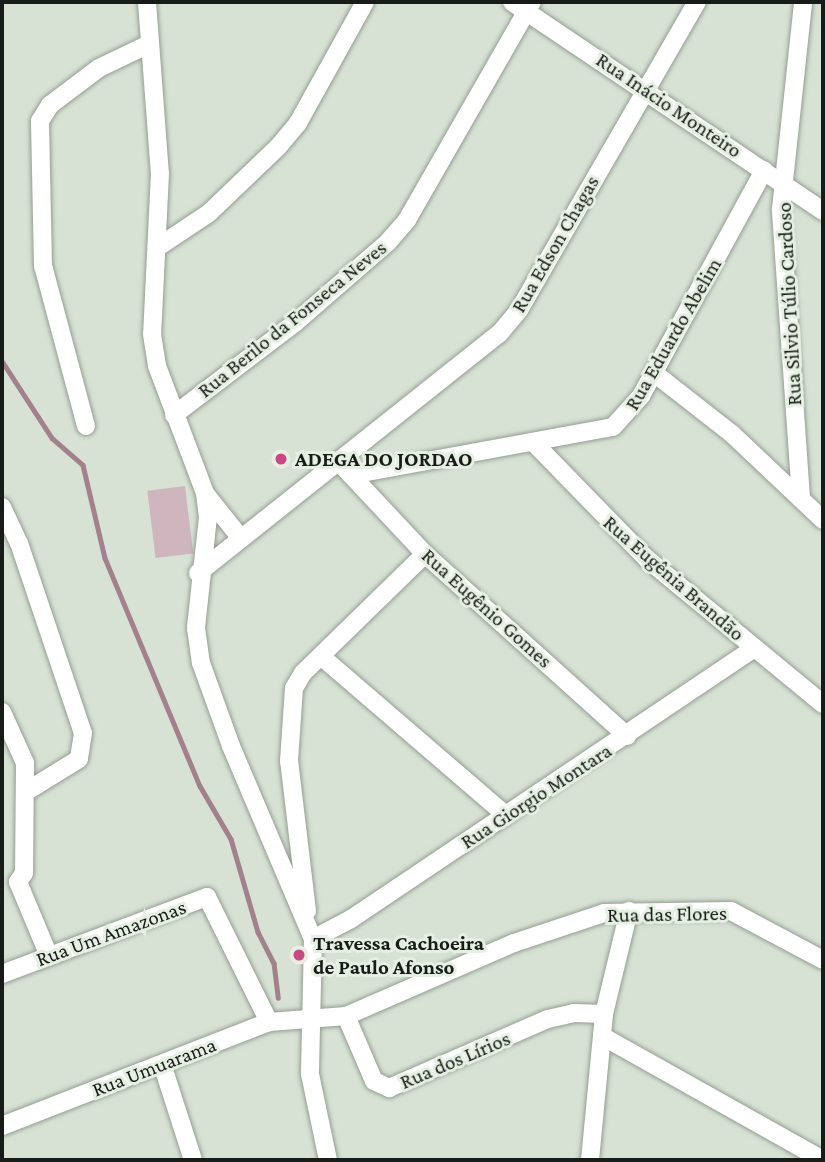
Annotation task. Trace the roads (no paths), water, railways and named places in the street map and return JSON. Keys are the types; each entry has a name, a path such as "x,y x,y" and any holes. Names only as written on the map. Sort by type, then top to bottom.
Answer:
{"street":[{"path":"147,2 160,173 152,334 174,415 205,493 208,517 198,573 196,628 201,663 231,746 307,916 313,939 315,977 309,1018 310,1074 328,1160"},
{"path":"158,247 209,213 278,147 298,123 365,2"},
{"name":"Rua Edson Chagas","path":"198,573 499,334 519,310 564,225 648,89 697,2"},
{"name":"Rua Silvio Túlio Cardoso","path":"801,498 783,182 803,2"},
{"name":"Rua Inácio Monteiro","path":"523,5 823,211"},
{"name":"Rua Berilo da Fonseca Neves","path":"174,415 296,321 388,242 407,220 523,5"},
{"path":"86,426 43,266 40,121 50,105 99,68 149,44"},
{"name":"Rua Eduardo Abelim","path":"351,475 612,427 654,373 764,170"},
{"path":"654,373 732,434 823,520"},
{"name":"Rua Eugênia Brandão","path":"534,443 647,559 823,704"},
{"path":"338,461 351,475"},
{"name":"Rua Eugênio Gomes","path":"351,475 425,554 627,736"},
{"path":"205,493 240,537"},
{"path":"2,507 19,543 83,733 79,758 27,791"},
{"path":"307,916 305,864 291,787 290,709 299,681 425,554"},
{"name":"Rua Giorgio Montara","path":"313,939 351,919 755,648"},
{"path":"322,657 506,815"},
{"path":"2,712 20,745 27,791 24,873 18,882 49,956"},
{"name":"Rua Um Amazonas","path":"2,974 207,897 268,1022"},
{"path":"590,1160 604,1014 629,911"},
{"name":"Rua das Flores","path":"309,1018 346,1016 584,917 629,911 730,911 823,960"},
{"name":"Rua dos Lírios","path":"346,1016 374,1081 389,1088 556,1016 604,1014"},
{"name":"Rua Umuarama","path":"2,1126 268,1022 309,1018"},
{"path":"602,1036 823,1160"},
{"path":"162,1064 193,1160"}],"waterway":[{"path":"2,361 52,438 83,465 105,558 200,786 231,839 258,932 274,963 278,998"}],"place":[{"name":"ADEGA DO JORDAO","path":"281,459"},
{"name":"Travessa Cachoeira de Paulo Afonso","path":"299,955"}]}
